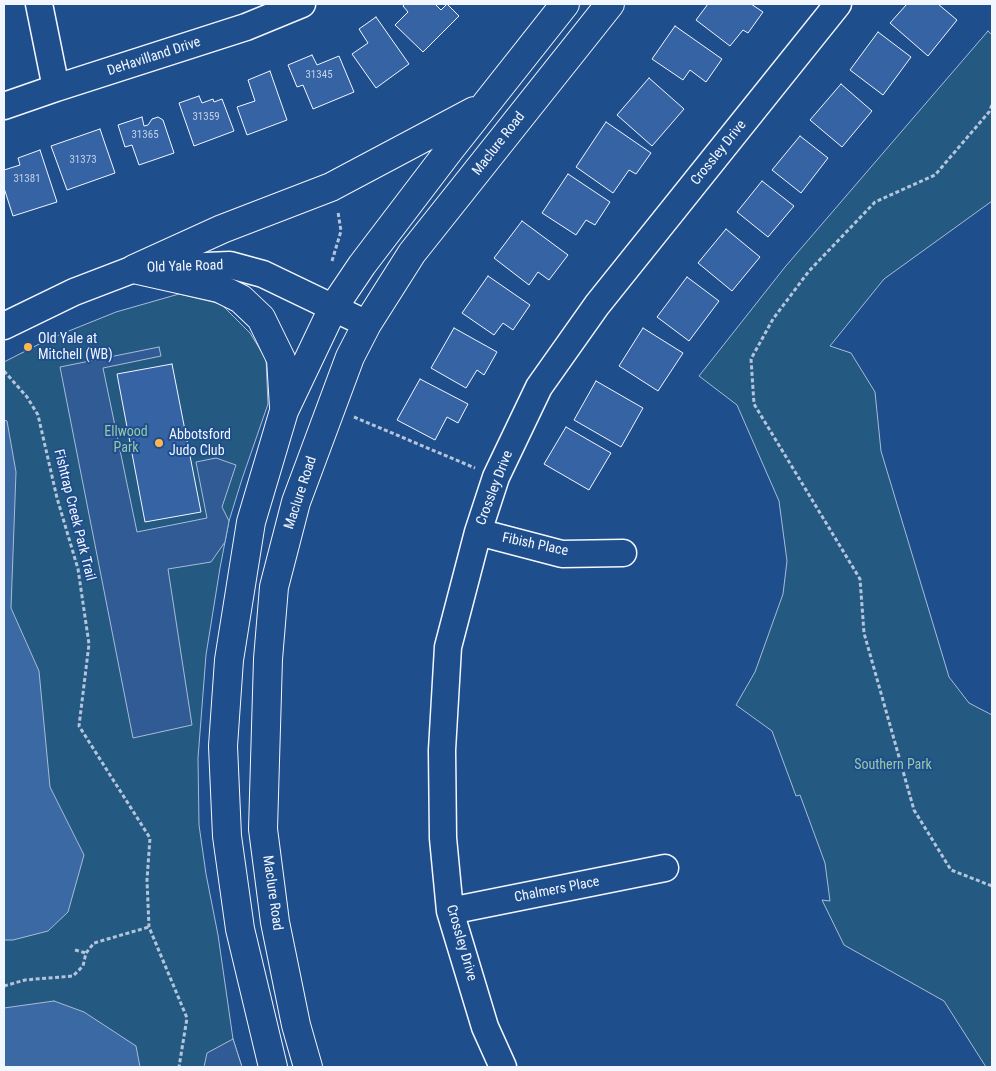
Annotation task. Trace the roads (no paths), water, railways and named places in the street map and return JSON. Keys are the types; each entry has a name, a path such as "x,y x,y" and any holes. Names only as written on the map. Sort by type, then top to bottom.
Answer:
{"main road":[{"path":"273,1067 240,929 227,836 223,746 229,660 250,522 284,412 333,308 448,152 565,4"},
{"name":"Maclure Road","path":"308,1067 296,1025 275,922 263,829 268,659 274,587 296,502 350,357 366,324 412,253 610,4"},
{"path":"134,270 222,229 331,188 486,104"},
{"path":"134,270 219,288 241,299 261,318 281,360 284,412"}],"street":[{"path":"39,4 56,88"},
{"name":"DeHavilland Drive","path":"4,106 246,27 302,4"},
{"name":"Crossley Drive","path":"504,1067 485,1027 450,911 443,838 442,759 448,647 478,532 496,477 539,387 597,305 838,4"},
{"name":"Old Yale Road","path":"4,326 74,292 134,270 230,265 263,274 366,324"},
{"name":"Fibish Place","path":"478,532 562,554 623,553"},
{"name":"Chalmers Place","path":"450,911 665,868"}],"place":[{"name":"Old Yale at Mitchell (WB)","path":"28,347"},
{"name":"Abbotsford Judo Club","path":"159,443"}],"park label":[{"name":"Ellwood Park","path":"126,440"},
{"name":"Southern Park","path":"893,765"}]}
